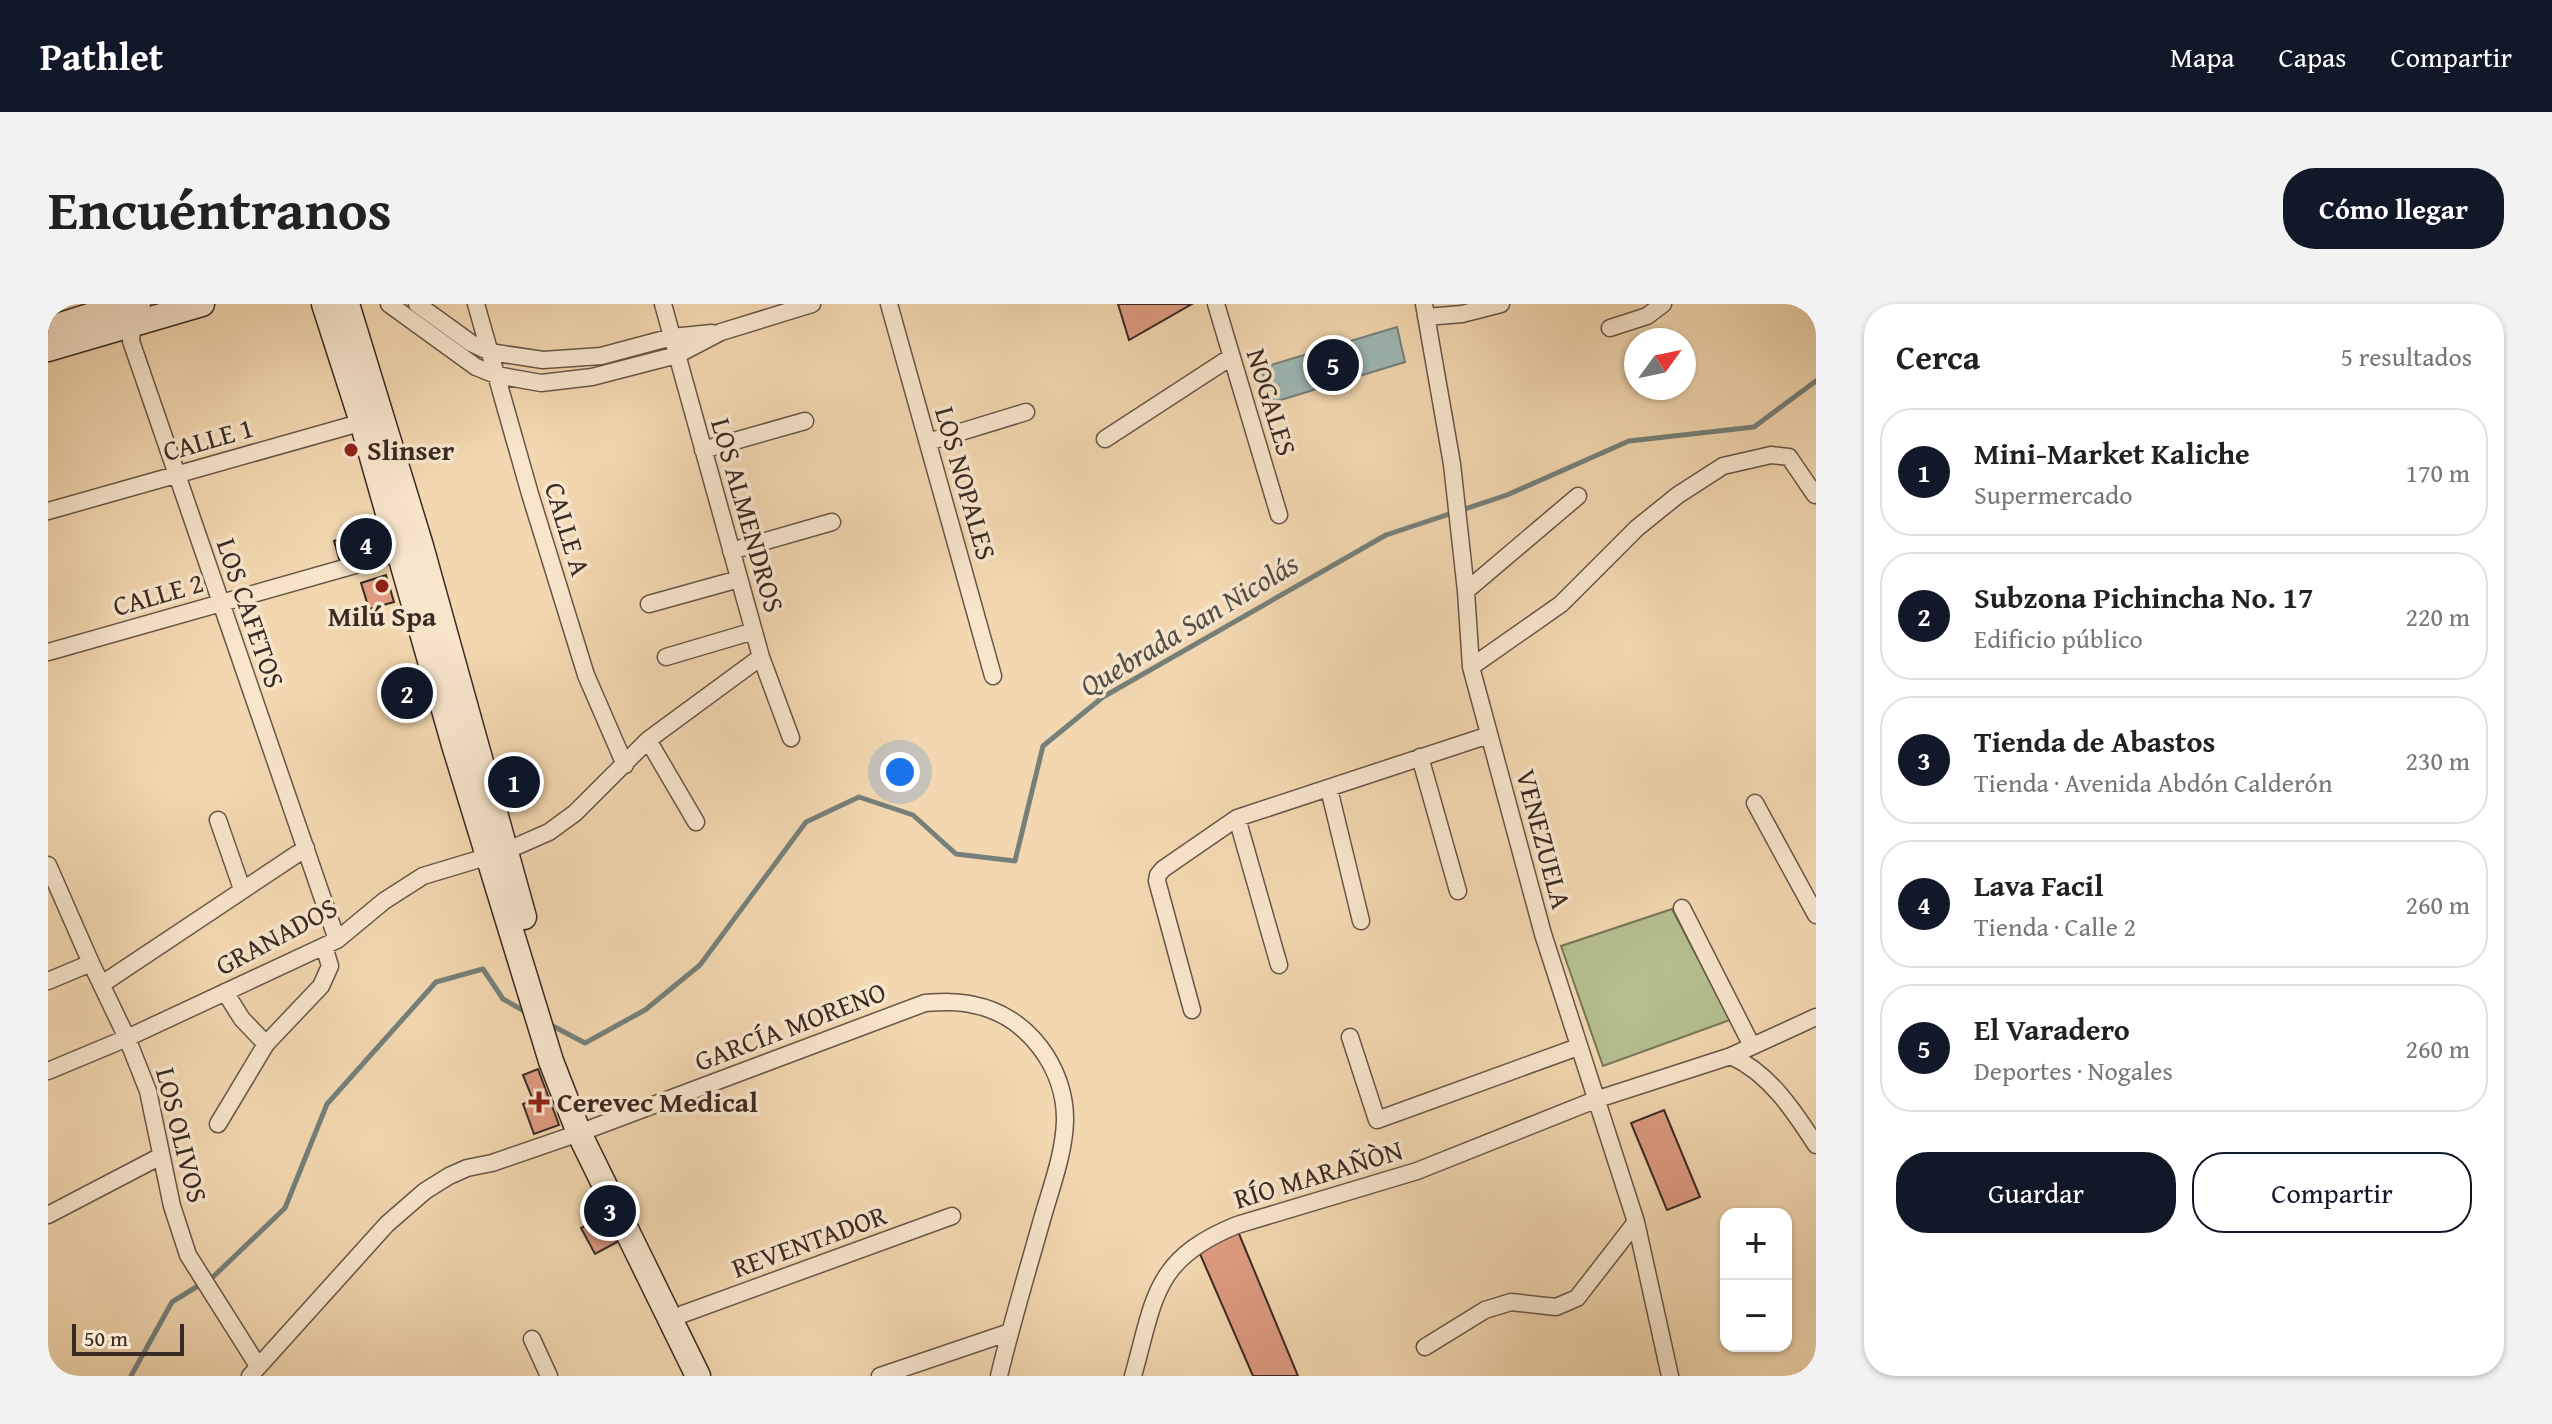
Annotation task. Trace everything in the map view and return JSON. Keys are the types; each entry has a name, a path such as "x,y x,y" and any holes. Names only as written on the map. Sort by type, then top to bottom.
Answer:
{"main road":[{"path":"48,329 134,310 202,304"},
{"path":"324,304 372,419"},
{"path":"347,304 372,419 558,1060 584,1131 706,1375"},
{"path":"48,349 134,310"},
{"path":"584,1131 683,1314 706,1375"}],"street":[{"path":"389,304 476,367 496,375 541,383 592,377 677,355 721,332 812,304"},
{"path":"417,304 471,343 490,352 543,360 601,356 672,337 721,332"},
{"name":"CALLE A","path":"476,304 586,675 625,765"},
{"name":"LOS ALMENDROS","path":"663,304 761,657 791,738"},
{"name":"LOS NOPALES","path":"889,304 993,676"},
{"name":"NOGALES","path":"1216,304 1279,515"},
{"path":"1425,311 1462,314 1501,304"},
{"path":"1610,328 1647,316 1663,304"},
{"name":"LOS CAFETOS","path":"134,310 131,341 306,848 330,943"},
{"name":"VENEZUELA","path":"1425,311 1452,464 1471,667 1543,934 1636,1222 1670,1376"},
{"path":"1105,439 1231,357"},
{"path":"928,442 1026,412"},
{"name":"CALLE 1","path":"48,511 372,419"},
{"path":"703,450 805,421"},
{"path":"1471,667 1561,604 1637,528 1678,495 1723,466 1771,455 1789,457 1815,495"},
{"path":"1466,591 1578,496"},
{"path":"731,551 832,522"},
{"name":"CALLE 2","path":"48,652 410,549"},
{"path":"649,604 739,579"},
{"path":"666,657 754,631"},
{"name":"GRANADOS","path":"48,1071 127,1038 330,943 384,901 423,876 497,854 549,832 575,813 648,740 761,657"},
{"path":"1192,1010 1157,881 1158,875 1237,818 1489,735"},
{"path":"648,740 696,822"},
{"path":"1420,757 1458,891"},
{"path":"1329,789 1361,921"},
{"path":"1755,803 1816,915"},
{"path":"1237,818 1279,965"},
{"path":"218,820 242,889"},
{"path":"102,984 306,848"},
{"name":"LOS OLIVOS","path":"48,865 148,1091 172,1206 188,1255 219,1302 254,1371"},
{"path":"1682,908 1752,1046"},
{"path":"218,1124 266,1044 321,986 330,966 330,943"},
{"path":"48,981 91,963"},
{"path":"225,992 242,1019 266,1044"},
{"name":"GARCÍA MORENO","path":"254,1371 387,1224 425,1191 467,1168 492,1163 584,1131 925,1003 955,1002 976,1005 1003,1015 1029,1036 1051,1064 1060,1082 1065,1120 1063,1147 999,1376"},
{"name":"RÍO MARAÑÒN","path":"1133,1376 1164,1277 1198,1243 1237,1225 1417,1171 1595,1100 1731,1056 1816,1017"},
{"path":"1350,1037 1377,1120 1578,1047"},
{"path":"1731,1056 1749,1064 1761,1074 1799,1118 1816,1145"},
{"path":"48,1215 161,1156"},
{"name":"REVENTADOR","path":"683,1314 952,1216"},
{"path":"1425,1347 1485,1310 1511,1302 1556,1307 1577,1298 1636,1222"},
{"path":"880,1376 1010,1332"},
{"path":"532,1339 549,1376"}],"green space":[{"path":"1672,909 1730,1020 1603,1066 1561,946"}],"water":[{"path":"1397,327 1405,362 1271,403 1261,368"}],"building":[{"path":"1118,304 1192,304 1129,340"},
{"name":"Slinser","path":"349,444 357,451 348,454 345,446"},
{"path":"370,530 376,551 340,562 334,541"},
{"path":"386,575 394,602 369,609 361,583"},
{"path":"518,768 526,789 511,796 502,775"},
{"name":"Cerevec Medical","path":"538,1069 559,1125 534,1134 523,1104 533,1100 523,1075"},
{"path":"597,1104 600,1111 592,1114 589,1108"},
{"path":"1664,1110 1700,1197 1667,1210 1631,1123"},
{"path":"598,1219 602,1226 606,1223 617,1242 595,1254 581,1228"},
{"path":"1237,1229 1298,1376 1253,1376 1197,1247"}],"waterway":[{"name":"Quebrada San Nicolás","path":"549,1024 585,1043 645,1010 700,965 806,822 859,797 913,815 956,854 1015,861 1043,746 1103,697 1386,535 1507,495 1629,441 1754,427 1816,381"},
{"name":"Quebrada San Nicolás","path":"131,1376 172,1302 214,1276 285,1208 327,1104 436,982 483,969 503,999 526,1012"}],"place":[{"name":"El Varadero","path":"1333,365"},
{"name":"Slinser","path":"351,450"},
{"name":"Lava Facil","path":"366,544"},
{"name":"Milú Spa","path":"382,586"},
{"name":"Subzona Pichincha No. 17","path":"407,693"},
{"name":"Mini-Market Kaliche","path":"514,782"},
{"name":"Cerevec Medical","path":"539,1102"},
{"name":"Tienda de Abastos","path":"610,1211"}]}
